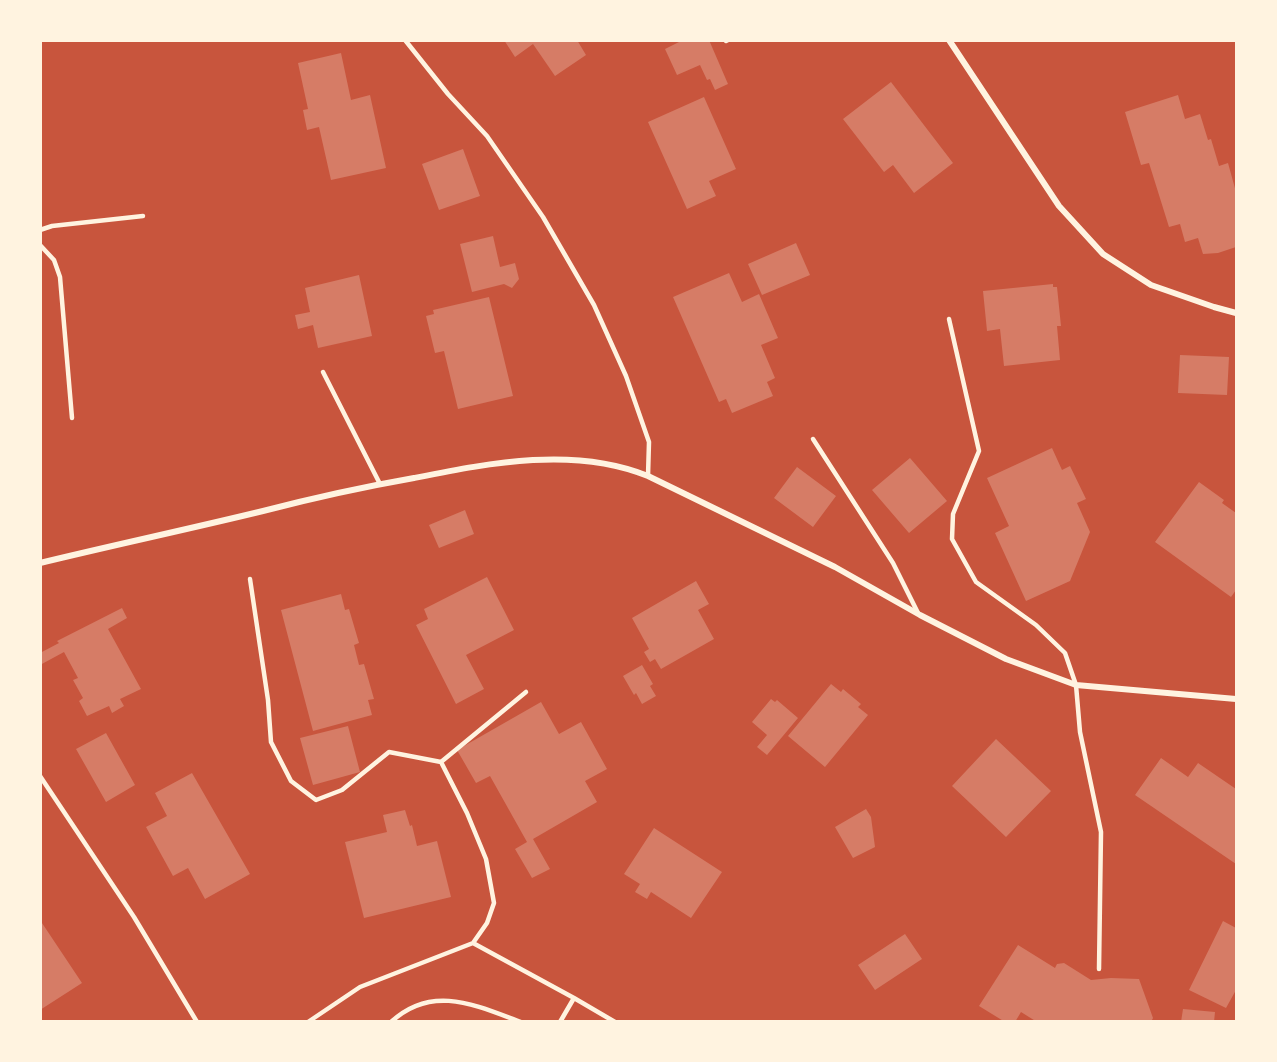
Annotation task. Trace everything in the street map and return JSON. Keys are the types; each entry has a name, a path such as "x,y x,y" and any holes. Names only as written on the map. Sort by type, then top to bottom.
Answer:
{"street":[{"path":"949,40 1059,206 1103,254 1151,285 1236,313"},
{"path":"40,563 316,497 476,466 520,461 596,461 648,476 806,552 1006,659 1076,685 1236,699"}],"lane":[{"path":"405,40 448,94 487,136 543,217 594,305 626,376 648,442 648,476"},
{"path":"40,230 52,226 143,216"},
{"path":"40,245 54,260 60,277 72,418"},
{"path":"949,320 979,451 953,514 952,538 976,582 1036,625 1065,653 1076,685 1080,732 1101,832 1099,969"},
{"path":"323,372 380,484"},
{"path":"813,439 893,563 920,615"},
{"path":"250,579 268,700 271,742 291,781 316,800 342,790 389,752 441,762"},
{"path":"441,762 525,692"},
{"path":"308,1022 360,987 473,943 487,923 494,903 486,859 467,813 441,762"},
{"path":"40,776 134,917 197,1022"},
{"path":"473,943 615,1022"},
{"path":"560,1022 574,998"},
{"path":"391,1022 401,1012 434,999 468,1003 520,1022"}],"building":[{"path":"504,40 577,40 586,55 555,76 533,44 515,57"},
{"path":"683,40 709,40 728,84 715,90 700,65 677,75 665,49"},
{"path":"341,53 351,100 370,95 386,168 331,180 319,127 307,130 303,110 308,109 298,63"},
{"path":"891,82 953,163 914,193 893,165 884,172 843,119"},
{"path":"1178,95 1185,119 1200,114 1219,166 1228,163 1236,192 1236,247 1218,253 1203,254 1198,238 1185,242 1180,224 1169,227 1149,163 1141,165 1125,112"},
{"path":"704,97 736,169 709,181 716,196 687,209 648,122"},
{"path":"463,149 480,196 439,210 422,164"},
{"path":"493,236 500,267 515,263 519,279 512,288 504,284 472,292 460,244"},
{"path":"796,243 810,275 762,295 748,264"},
{"path":"729,273 742,302 759,294 778,338 761,345 775,378 767,382 773,396 732,413 726,399 719,402 673,297"},
{"path":"359,275 372,336 318,348 313,325 298,329 295,315 310,312 305,288"},
{"path":"1053,284 1053,287 1057,287 1061,326 1057,326 1060,360 1004,366 1000,329 987,331 983,291"},
{"path":"489,297 513,396 458,409 444,351 435,353 426,316 434,314 433,310"},
{"path":"1180,355 1229,357 1227,395 1178,393"},
{"path":"1052,448 1062,470 1070,466 1086,499 1077,503 1090,532 1070,581 1026,601 995,533 1009,526 987,478"},
{"path":"910,458 947,501 909,533 872,490"},
{"path":"797,467 836,496 813,527 774,498"},
{"path":"1199,482 1224,500 1222,503 1236,513 1236,590 1231,597 1155,542"},
{"path":"465,510 474,534 439,548 429,525"},
{"path":"487,577 514,630 466,655 484,689 456,704 416,625 428,619 424,609"},
{"path":"696,581 709,604 698,610 714,639 661,669 655,659 650,662 644,652 649,649 632,618"},
{"path":"341,594 345,610 349,609 359,643 354,645 359,665 364,664 374,699 368,700 372,715 313,731 281,610"},
{"path":"122,608 127,618 108,629 141,689 120,699 124,706 112,713 109,706 87,716 79,701 83,698 73,680 78,678 64,652 40,665 40,653 59,643 57,641"},
{"path":"642,665 653,684 650,686 656,696 642,704 623,676"},
{"path":"831,684 841,692 843,689 861,704 858,707 868,715 825,767 788,736"},
{"path":"771,699 775,702 777,700 798,718 767,755 757,747 767,735 752,722"},
{"path":"541,702 559,734 581,722 607,769 585,781 597,802 533,839 550,869 532,878 515,849 527,842 490,776 476,783 457,750"},
{"path":"348,726 360,772 313,785 300,738"},
{"path":"106,733 135,785 106,802 76,749"},
{"path":"996,739 1051,791 1006,837 952,786"},
{"path":"1161,758 1188,777 1198,763 1236,789 1236,864 1135,795"},
{"path":"192,773 250,874 205,899 188,868 173,876 146,827 167,816 155,793"},
{"path":"866,809 871,817 875,847 853,858 835,827"},
{"path":"405,810 410,826 412,825 417,846 437,841 451,897 364,918 345,842 387,832 383,815"},
{"path":"654,828 722,872 691,918 651,892 647,899 635,892 640,884 624,874"},
{"path":"40,920 82,983 40,1010"},
{"path":"1223,921 1236,928 1236,990 1226,1008 1189,990"},
{"path":"905,934 922,959 875,990 858,965"},
{"path":"1018,945 1055,968 1057,964 1064,963 1091,980 1139,979 1153,1018 1151,1022 1037,1022 1021,1012 1015,1022 1005,1022 979,1006"},
{"path":"1183,1009 1215,1012 1214,1022 1181,1022"}]}
